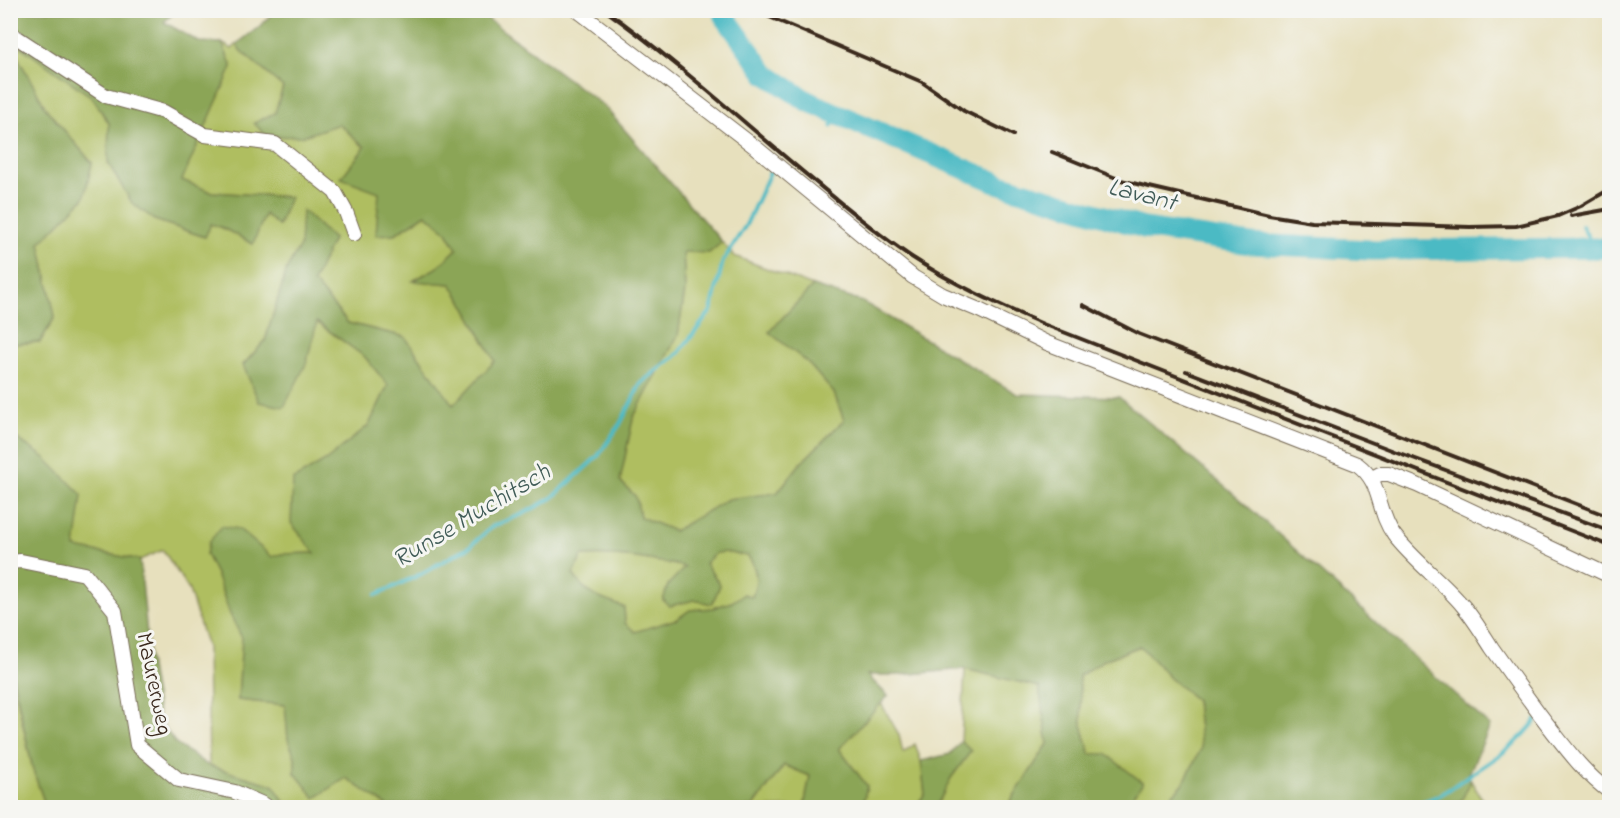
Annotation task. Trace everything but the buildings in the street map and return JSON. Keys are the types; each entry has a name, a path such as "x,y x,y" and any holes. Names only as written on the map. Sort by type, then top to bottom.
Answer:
{"street":[{"path":"577,10 755,147 913,277 943,295 980,310 1047,343 1357,464 1365,470 1372,478 1384,518 1393,534 1464,607 1522,691 1570,753 1599,784 1610,792"},
{"path":"10,33 106,96 164,112 206,135 275,144 335,192 354,234"},
{"path":"1372,478 1380,474 1389,474 1416,485 1610,576"},
{"name":"Maurerweg","path":"10,562 21,561 85,574 115,611 137,745 179,780 235,792 266,807"}],"green space":[{"path":"11,11 176,11 164,22 199,42 222,43 232,67 182,180 211,192 290,197 278,226 265,214 253,244 211,224 205,237 155,220 132,203 108,163 109,123 92,97 11,40"},
{"path":"275,11 477,11 604,106 722,242 709,253 683,252 685,290 678,335 633,418 620,481 636,497 640,517 674,531 728,499 777,493 800,464 844,420 834,393 807,362 769,332 813,286 863,302 1017,394 1119,397 1245,504 1490,726 1468,776 1471,781 1461,801 1429,808 1160,807 1183,784 1201,749 1196,700 1170,678 1140,646 1104,660 1079,676 1082,725 1090,754 1106,754 1143,783 1125,807 1009,807 1048,744 1039,687 965,669 900,675 867,675 888,696 839,749 867,786 862,807 804,807 810,776 784,765 753,807 498,808 465,798 389,807 346,778 315,798 295,773 295,757 288,739 285,705 238,700 242,638 206,554 209,542 222,526 239,529 272,557 281,554 315,553 291,523 293,480 327,460 369,425 388,385 365,357 317,322 306,364 284,407 259,402 243,365 265,341 287,269 300,246 302,210 333,239 313,282 348,323 405,337 453,405 495,361 451,284 413,281 438,267 457,249 447,232 426,214 395,234 376,235 379,192 341,178 365,147 339,124 303,136 267,137 254,123 275,113 283,87 240,50 237,44","holes":["716,553 748,556 754,566 756,576 752,597 744,594 732,602 713,608 690,610 677,619 635,632 625,623 624,607 589,592 573,574 582,556 621,556 672,564 685,567 668,585 663,600 670,606 694,600 712,604 720,585 705,563"]},
{"path":"11,40 92,97 109,123 108,163 155,220 205,237 210,223 253,244 265,214 279,226 289,197 211,192 181,181 232,67 222,43 232,49 237,44 240,50 283,87 275,113 303,136 339,124 365,148 395,234 426,214 447,232 457,249 438,267 414,280 451,284 495,361 453,406 405,337 348,323 313,282 333,239 300,246 287,269 265,341 243,365 306,364 316,322 365,357 388,385 369,425 327,460 293,480 316,553 281,554 272,557 239,530 206,554 242,638 238,700 286,705 288,739 295,757 295,773 346,778 389,807 288,807 273,785 209,766 207,647 189,590 163,550 140,560 75,548 45,458 11,434 11,344 40,342 55,317 40,243 84,198 92,163 47,110 11,45"},
{"path":"11,45 47,110 92,163 84,198 40,243 55,317 40,342 11,344"},
{"path":"722,242 734,256 813,286 769,332 807,362 834,393 844,420 800,464 777,493 728,499 674,531 640,517 636,497 620,481 633,418 678,335 685,290 683,251 709,253"},
{"path":"10,434 45,458 82,495 75,548 140,560 150,667 159,720 176,744 209,766 273,785 288,807 46,807 33,770 11,668"},
{"path":"716,553 748,556 754,566 756,576 752,597 744,594 732,602 713,608 690,610 677,619 635,632 625,623 624,607 589,592 573,574 582,556 621,556 672,564 685,567 663,600 670,606 694,600 712,604 720,585 705,563"},
{"path":"1141,646 1170,678 1196,700 1201,749 1183,784 1160,807 1125,807 1143,782 1090,754 1082,725 1079,676 1104,660"},
{"path":"10,668 33,770 46,807 11,807"},
{"path":"965,669 1039,687 1048,744 1009,807 936,808 951,778 970,751 961,741"},
{"path":"881,703 899,735 903,753 915,744 921,761 925,794 915,807 862,807 867,786 839,749"},
{"path":"961,741 971,751 951,778 936,807 915,807 925,794 921,761 950,754"},
{"path":"784,765 810,776 804,807 753,808"},
{"path":"1471,781 1487,807 1429,808 1461,801"},
{"path":"465,798 498,807 393,808"}],"waterway":[{"name":"Lavant","path":"723,10 725,17 766,74 807,101 1000,184 1144,228 1251,244 1371,250 1610,248"},
{"name":"Runse Muchitsch","path":"831,126 840,115"},
{"name":"Runse Muchitsch","path":"376,595 419,575 469,547 493,526 523,514 552,498 598,456 620,424 641,383 678,354 711,311 723,261 746,225 772,168"},
{"path":"1582,226 1594,248"},
{"path":"1407,808 1440,795 1485,765 1508,749 1536,720"}],"railway":[{"path":"605,10 685,72 873,229 910,256 958,284 1043,324 1610,546"},
{"path":"753,10 922,82 964,111 1013,135"},
{"path":"1052,152 1121,180 1269,215 1312,222 1470,227 1516,226 1558,216 1610,189"},
{"path":"1571,216 1610,209"},
{"path":"1083,305 1139,334 1610,517"},
{"path":"1186,371 1610,531"}]}
